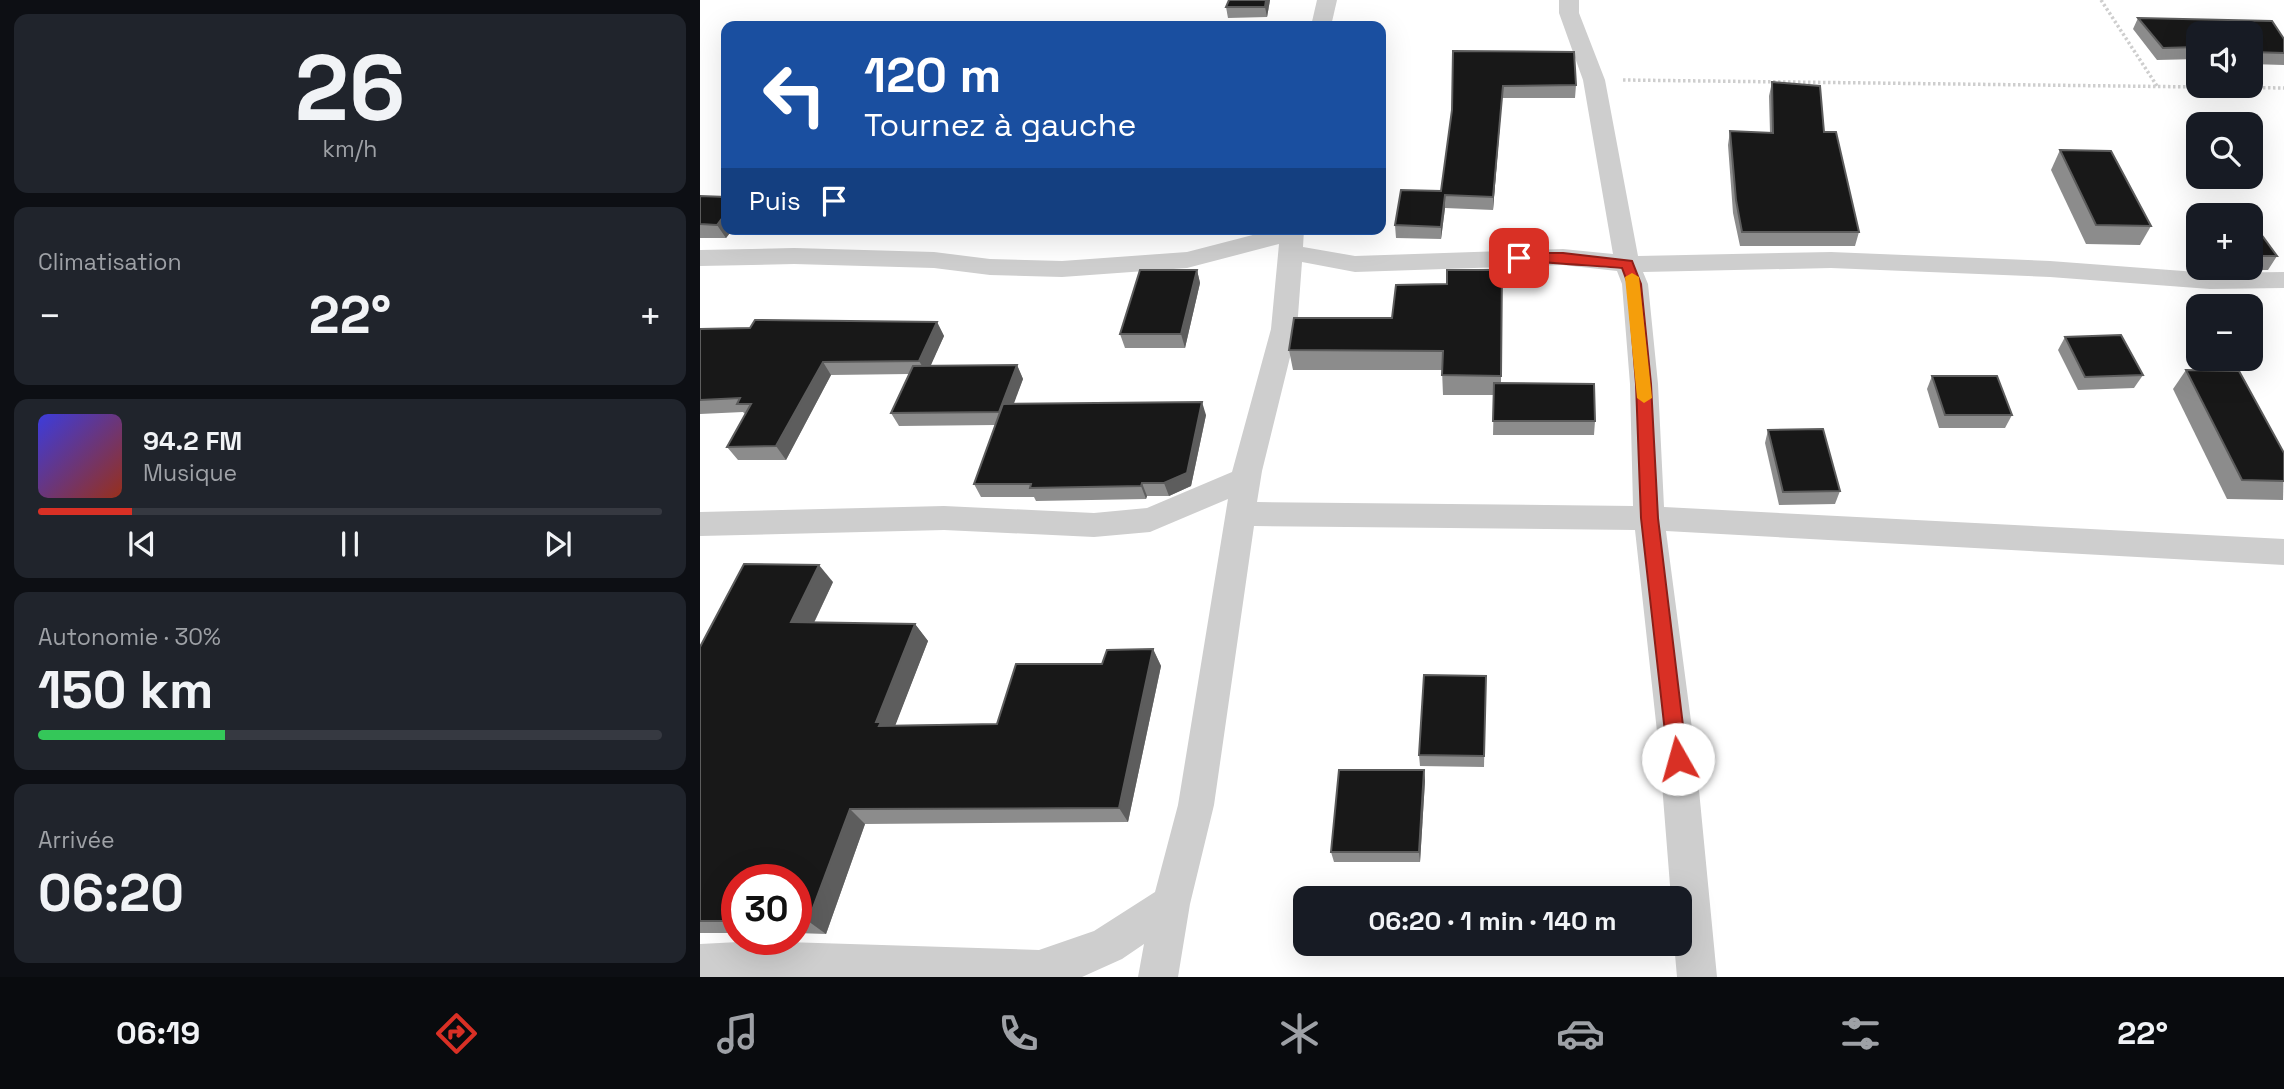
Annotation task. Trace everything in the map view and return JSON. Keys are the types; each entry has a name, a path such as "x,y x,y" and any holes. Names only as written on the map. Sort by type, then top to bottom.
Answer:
{"street":[{"path":"1322,21 1327,0"},
{"path":"1569,0 1569,13 1594,80 1627,264 1635,284 1644,384 1650,518 1678,759 1697,977"},
{"path":"1158,977 1171,904 1196,805 1245,479 1283,329 1291,238"},
{"path":"700,258 794,256 934,260 990,267 1062,269 1187,260 1291,238 1355,264 1563,257 1627,264 1831,260 2050,269 2210,281 2284,280"},
{"path":"700,524 944,518 1028,523 1116,523 1150,520 1245,479"},
{"path":"1240,514 1650,518 2284,552"},
{"path":"700,964 758,961 1039,970 1080,958 1108,945 1171,904"}],"path":[{"path":"2101,0 2157,86"},
{"path":"1594,80 2284,88"}],"building":[{"path":"1229,0 1266,0 1265,7 1226,7"},
{"path":"2138,18 2272,21 2284,39 2284,53 2263,52 2263,21 2186,21 2186,47 2163,48"},
{"path":"1453,51 1574,52 1576,85 1503,86 1493,197 1445,195 1441,227 1395,225 1401,190 1441,191 1452,110"},
{"path":"1772,82 1820,86 1824,132 1836,132 1859,232 1742,232 1736,200 1730,131 1773,133"},
{"path":"2060,150 2111,151 2151,226 2096,225"},
{"path":"700,196 721,197 721,220 717,225 700,224"},
{"path":"2263,237 2277,256 2263,256"},
{"path":"1140,270 1197,270 1181,334 1120,334"},
{"path":"1447,270 1502,270 1501,376 1442,375 1443,351 1289,350 1294,318 1392,318 1396,285 1447,284"},
{"path":"755,320 937,322 919,361 823,362 776,446 727,447 751,404 737,404 740,398 700,400 700,329 750,328"},
{"path":"2121,335 2143,375 2085,377 2065,337"},
{"path":"1017,365 999,412 891,413 913,366"},
{"path":"2187,371 2239,371 2284,453 2284,481 2242,480"},
{"path":"1932,376 1997,376 2012,415 1945,415"},
{"path":"1494,383 1594,384 1595,421 1493,421"},
{"path":"1202,402 1187,473 1164,483 1142,483 1141,486 1030,488 1031,484 974,484 1003,404"},
{"path":"1823,429 1840,491 1783,492 1768,430"},
{"path":"744,564 819,565 791,622 915,624 876,722 881,722 879,726 997,724 1016,664 1102,664 1107,650 1153,649 1119,808 850,809 812,910 812,864 721,864 721,921 700,921 700,647"},
{"path":"1424,675 1486,676 1484,756 1419,755"},
{"path":"1339,770 1424,770 1419,852 1331,852"}],"slow traffic":[{"path":"1632,277 1635,284 1644,398"}],"route":[{"path":"1519,258 1563,257 1627,264 1635,284 1644,384 1650,518 1678,759"}]}
